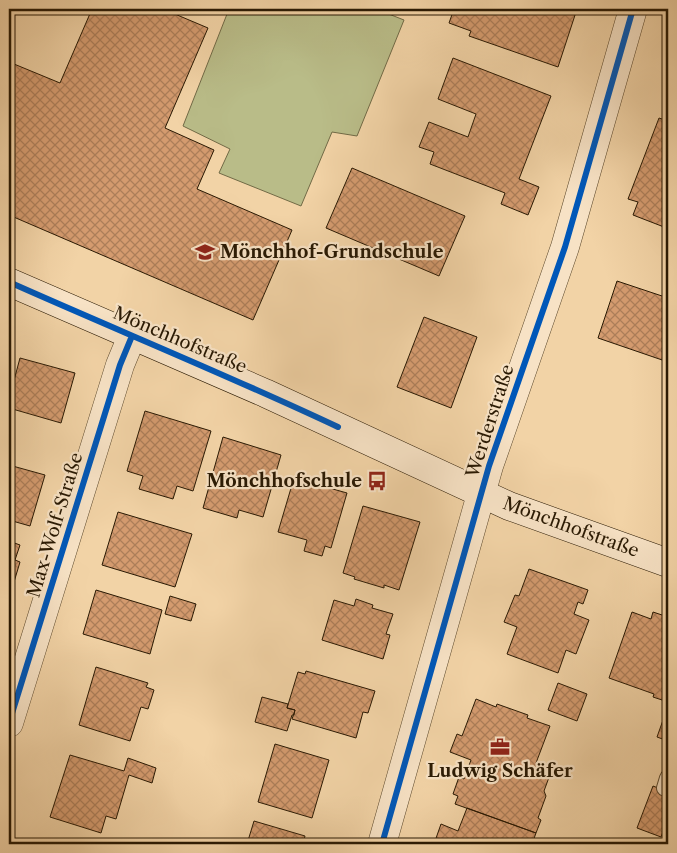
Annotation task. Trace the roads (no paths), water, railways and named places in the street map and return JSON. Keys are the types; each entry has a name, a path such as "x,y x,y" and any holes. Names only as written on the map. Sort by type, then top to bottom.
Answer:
{"street":[{"name":"Werderstraße","path":"382,844 489,466 566,248 633,9"},
{"name":"Mönchhofstraße","path":"9,282 265,393 509,506 668,563"},
{"name":"Max-Wolf-Straße","path":"9,723 117,374 132,336"}],"place":[{"name":"Mönchhof-Grundschule","path":"205,252"},
{"name":"Mönchhofschule","path":"377,481"},
{"name":"Ludwig Schäfer","path":"500,747"}]}
